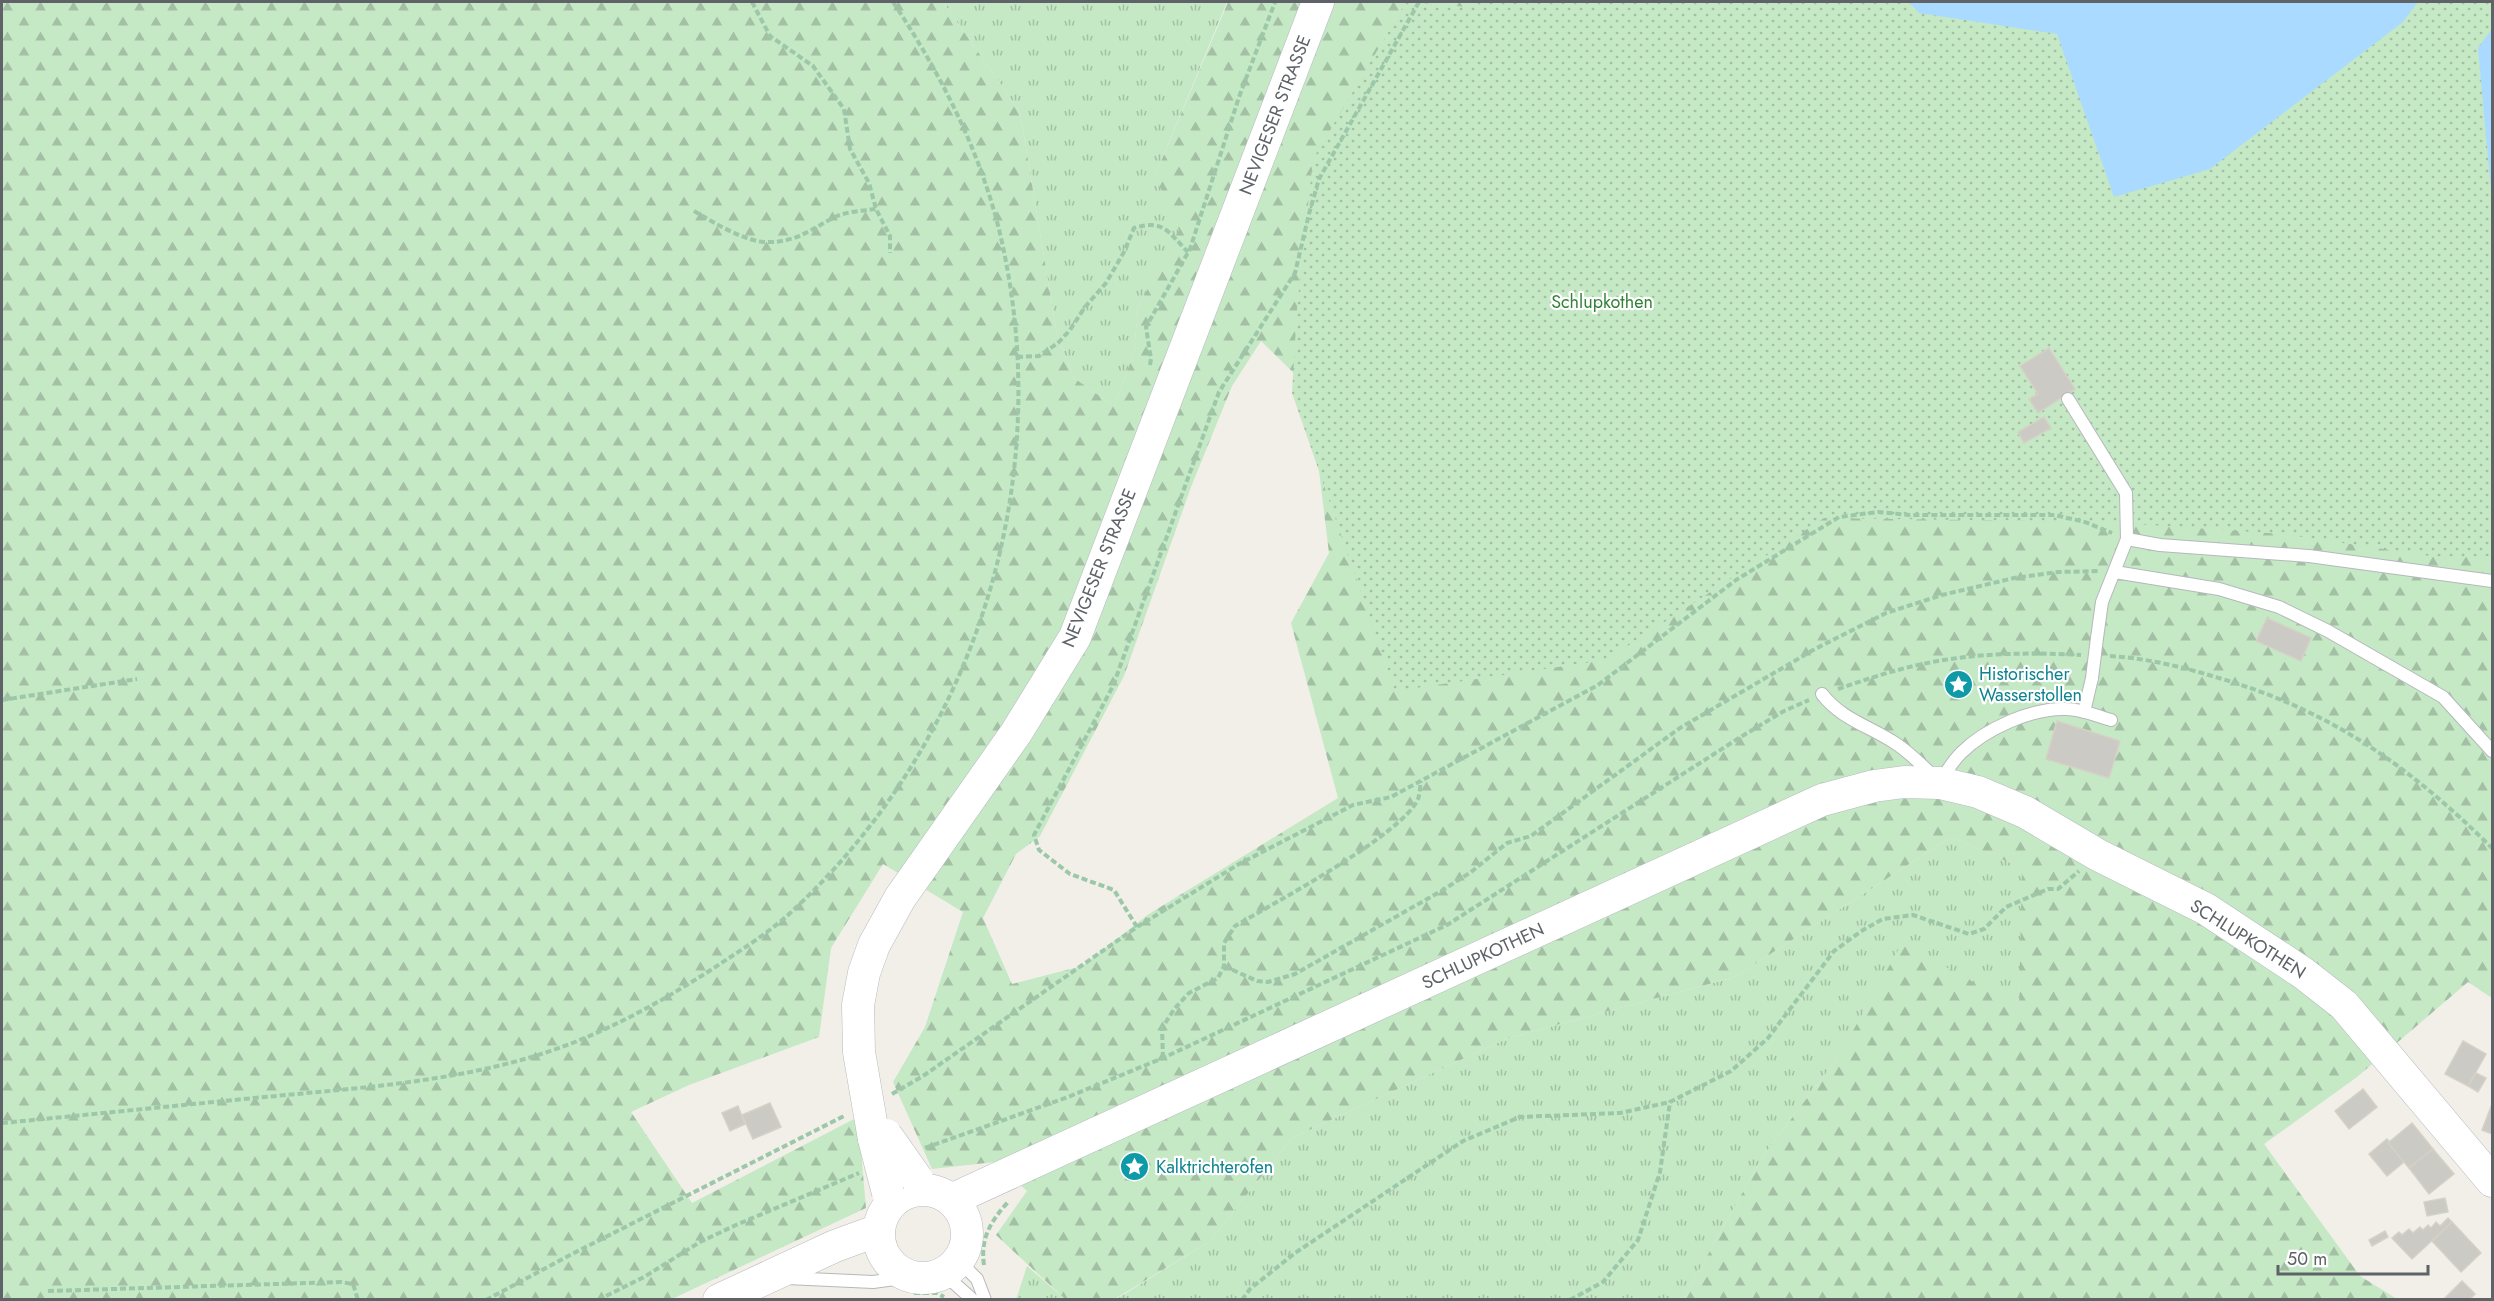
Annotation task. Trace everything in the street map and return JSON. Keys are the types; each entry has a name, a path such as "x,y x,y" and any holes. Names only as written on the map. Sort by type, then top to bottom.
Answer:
{"main road":[{"name":"NEVIGESER STRASSE","path":"936,1188 880,1137 860,1110 858,1005 864,973 874,945 900,898 1017,733 1075,637 1318,2"},
{"name":"SCHLUPKOTHEN","path":"936,1188 980,1207 1035,1163 1822,800 1874,786 1904,782 1940,783 1978,792 2025,812 2098,855 2206,909 2303,973 2344,1005 2493,1181"},
{"name":"NEVIGESER STRASSE","path":"880,1137 886,1221"},
{"path":"719,1299 779,1273 886,1221 902,1195 936,1188 968,1236 960,1271 927,1279 910,1277 896,1270 886,1221"}],"lane":[{"path":"2068,399 2126,493 2127,539 2102,602 2092,678 2084,712"},
{"path":"2127,539 2170,546 2309,556 2493,581"},
{"path":"2115,572 2219,589 2279,607 2328,631 2443,697 2493,751"},
{"path":"1822,694 1831,707 1844,716 1910,753 1940,783 1950,764 1973,742 2010,722 2051,710 2067,709 2111,720"},
{"path":"960,1271 973,1299"},
{"path":"960,1271 985,1299"},
{"path":"779,1273 873,1281 910,1277"}],"path":[{"path":"752,2 770,36 813,66 844,109 850,149 870,183 876,209 890,236 890,253"},
{"path":"2,1123 384,1085 443,1077 502,1064 573,1043 628,1018 692,983 784,918 816,888 881,812 940,719 981,623 1001,554 1018,440 1020,398 1006,261 989,196 966,134 945,88 917,38 893,2"},
{"path":"1148,370 1151,359 1146,327 1188,252 1239,97 1275,2"},
{"path":"1137,927 1114,890 1070,873 1039,850 1034,835 1113,686 1218,392 1295,273 1319,179 1419,2"},
{"path":"694,211 717,224 765,242 787,240 819,228 836,216 876,209"},
{"path":"1017,357 1039,356 1058,344 1106,283 1124,252 1134,228 1151,223 1165,229 1188,252"},
{"path":"486,1299 923,1076 1137,927 1250,858 1353,805 1391,797 1598,685 1736,580 1839,517 1878,512 1910,515 2055,515 2085,522 2127,539"},
{"path":"1224,966 1257,981 1268,982 1295,974 1443,890 1471,872 1507,843 1531,836 1680,728 1815,649 1886,614 1942,595 2014,578 2058,572 2115,572"},
{"path":"936,1188 1068,1097 1163,1058 1447,925 1784,711 1822,694 1919,664 1962,657 2002,654 2089,655"},
{"path":"2109,656 2182,667 2250,687 2313,712 2377,750 2419,780 2493,848"},
{"path":"2,700 137,679"},
{"path":"1163,1058 1162,1028 1175,1008 1198,986 1209,985 1218,978 1224,966 1224,943 1235,926 1368,846 1400,820 1418,800 1422,780"},
{"path":"1242,1299 1295,1253 1463,1141 1520,1117 1620,1113 1670,1102 1731,1071 1768,1038 1834,951 1883,919 1913,915 1969,934 1984,929 2006,907 2048,889 2058,889 2098,855"},
{"path":"1570,1299 1603,1281 1638,1240 1660,1172 1670,1102"},
{"path":"598,1299 644,1277 700,1242 850,1176"},
{"path":"960,1271 985,1273 982,1254 986,1232 993,1218 1012,1198"},
{"path":"48,1291 340,1282 353,1284 358,1299"}],"green space":[{"path":"2,2 943,2 1020,112 1057,335 1074,378 1114,406 1134,353 1138,307 1179,230 1155,176 1228,2 2492,2 2492,998 2468,982 2357,1077 2264,1144 2360,1276 2397,1299 1683,1299 1763,1156 1839,1056 1902,943 2019,1007 2022,868 1951,837 1735,977 1508,1038 1292,1138 1210,1241 1115,1299 1065,1299 996,1235 1027,1191 995,1162 932,1169 893,1082 925,1027 963,912 883,864 831,948 819,1037 689,1085 631,1112 692,1203 858,1117 866,1208 672,1299 2,1300","holes":["1261,341 1309,388 1329,553 1291,623 1338,798 1149,914 1082,966 1012,984 983,918 1016,854 1040,836 1124,676 1191,487 1232,386"]},
{"path":"943,2 1227,2 1155,176 1180,230 1138,307 1134,353 1114,406 1074,378 1057,335 1020,112"},
{"name":"Schlupkothen","path":"1406,2 1468,7 1470,2 2492,2 2492,556 2443,558 2282,534 2106,522 1824,518 1606,660 1395,691 1292,393 1297,309 1313,159"},
{"path":"1951,837 2023,868 2019,1008 1839,1056 1763,1156 1683,1299 1115,1300 1210,1241 1292,1138 1508,1038 1735,977"},
{"path":"1027,1266 1065,1299 1016,1300"}],"water":[{"path":"1909,2 2418,2 2403,22 2210,169 2114,197 2057,34 1919,13"},
{"path":"2492,29 2492,201 2478,48"}],"building":[{"path":"2049,348 2075,389 2038,413 2029,399 2038,394 2020,366"},
{"path":"2044,417 2051,428 2024,443 2018,432"},
{"path":"2267,618 2311,638 2301,661 2256,641"},
{"path":"2057,721 2120,741 2109,778 2046,759"},
{"path":"2463,1041 2486,1054 2468,1086 2445,1074"},
{"path":"2476,1073 2486,1078 2478,1092 2468,1086"},
{"path":"2363,1089 2377,1107 2349,1129 2335,1111"},
{"path":"770,1103 781,1127 753,1139 742,1115"},
{"path":"2492,1104 2492,1134 2482,1130"},
{"path":"738,1106 745,1124 730,1131 722,1113"},
{"path":"2412,1123 2433,1149 2409,1168 2388,1143"},
{"path":"2387,1139 2404,1162 2387,1176 2369,1154"},
{"path":"2433,1149 2454,1174 2429,1194 2409,1168"},
{"path":"2445,1198 2448,1212 2427,1216 2424,1202"},
{"path":"2448,1218 2452,1222 2412,1259 2392,1238 2399,1232 2402,1235 2409,1229 2413,1233 2420,1227 2423,1230 2428,1225 2431,1228 2436,1222 2440,1226"},
{"path":"2452,1222 2481,1253 2461,1272 2432,1241"},
{"path":"2385,1231 2388,1237 2372,1246 2369,1240"},
{"path":"2462,1281 2475,1294 2469,1300 2443,1300"}],"place":[{"name":"Historischer Wasserstollen","path":"1958,684"},
{"name":"Kalktrichterofen","path":"1135,1167"}]}
